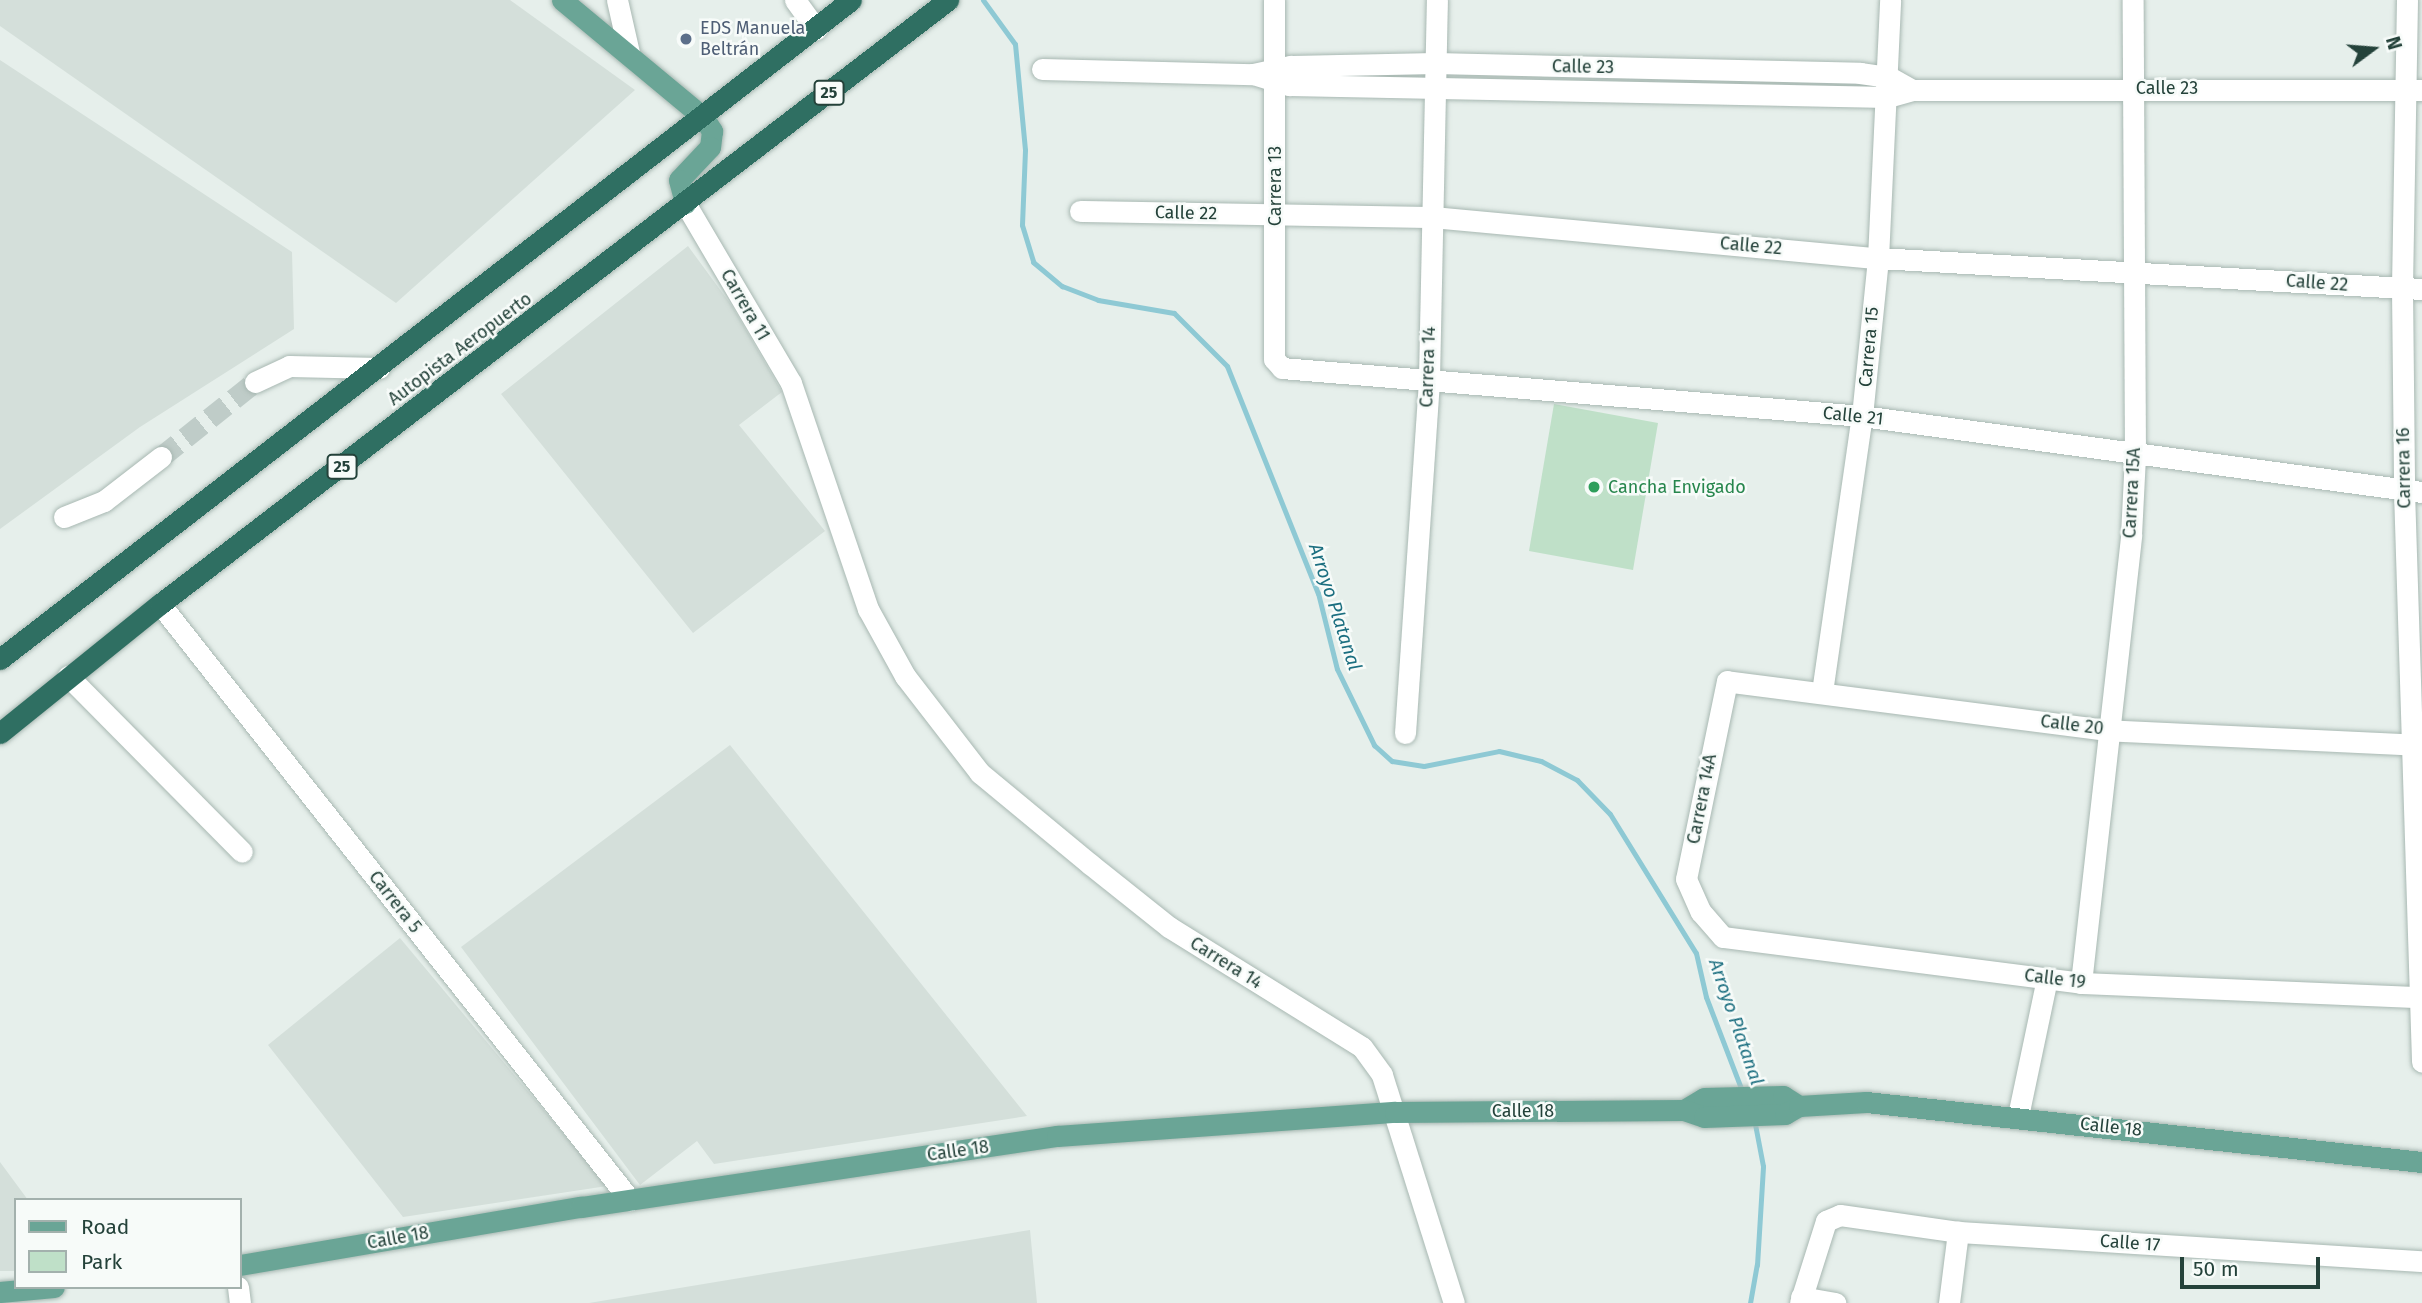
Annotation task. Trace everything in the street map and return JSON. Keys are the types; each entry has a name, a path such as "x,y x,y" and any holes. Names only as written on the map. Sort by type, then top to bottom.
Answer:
{"highway":[{"name":"Autopista Aeropuerto","path":"0,659 851,0"},
{"name":"Autopista Aeropuerto","path":"0,733 160,604 941,6"}],"main road":[{"path":"562,0 703,117 713,140 679,180 685,203"},
{"name":"Calle 18","path":"242,1265 630,1200 1057,1136 1395,1112 1684,1110 1704,1117 1729,1107 1866,1102 2018,1116 2422,1162"},
{"path":"0,1292 32,1289"}],"street":[{"path":"617,0 629,53"},
{"path":"795,0 816,29"},
{"name":"Carrera 13","path":"1275,0 1274,359 1282,368"},
{"name":"Carrera 14","path":"1405,733 1429,378 1437,0"},
{"name":"Carrera 15","path":"1822,692 1863,416 1878,258 1890,0"},
{"name":"Carrera 15A","path":"2081,983 2107,730 2131,535 2135,456 2133,0"},
{"name":"Carrera 16","path":"2407,0 2413,90 2413,491 2422,1062"},
{"name":"Calle 23","path":"1274,76 1436,63 1860,73 1888,87"},
{"name":"Calle 23","path":"1042,69 1253,74 1435,87 2413,90"},
{"name":"Carrera 11","path":"685,203 791,383 868,609 905,676"},
{"name":"Calle 22","path":"1080,211 1432,217 1878,258 2412,288"},
{"path":"255,382 289,366 379,368"},
{"name":"Calle 21","path":"1282,368 1429,378 1863,416 2135,456 2413,491"},
{"path":"64,517 104,501 161,457"},
{"name":"Carrera 5","path":"160,604 630,1200"},
{"path":"68,676 242,852"},
{"name":"Carrera 14","path":"905,676 981,773 1090,864 1168,927 1362,1047 1382,1074 1454,1303"},
{"name":"Calle 20","path":"1724,683 1822,692 2107,730 2417,744"},
{"name":"Carrera 14A","path":"1701,912 1686,879 1724,683"},
{"name":"Calle 19","path":"1701,912 1723,937 2081,983 2422,997"},
{"path":"2018,1116 2047,978"},
{"name":"Calle 17","path":"1801,1300 1826,1221 1840,1215 1958,1232 2422,1261"},
{"path":"1949,1303 1958,1232"},
{"path":"1801,1300 1835,1303"}],"shaded area":[{"path":"0,0 510,0 635,90 396,303 0,26"},
{"path":"0,60 292,252 294,329 140,427 0,529"},
{"path":"688,246 732,306 782,392 739,425 825,531 693,633 501,394"},
{"path":"730,745 1027,1116 714,1164 697,1141 640,1185 461,947"},
{"path":"400,938 607,1186 403,1217 268,1045"},
{"path":"0,1162 27,1198 14,1198 14,1271 0,1271"},
{"path":"1030,1230 1037,1303 589,1303 909,1250"}],"green space":[{"name":"Cancha Envigado","path":"1554,404 1658,423 1633,570 1529,551"}],"waterway":[{"name":"Arroyo Platanal","path":"983,0 1015,44 1025,150 1022,225 1033,262 1062,286 1098,300 1174,313 1227,366 1318,593 1337,669 1374,745 1392,761 1424,766 1499,751 1541,761 1577,780 1610,814 1696,953 1706,997 1742,1091"},
{"name":"Arroyo Platanal","path":"1750,1303 1757,1265 1763,1166 1754,1119"}],"tunnel":[{"path":"161,457 255,382"}],"place":[{"name":"EDS Manuela Beltrán","path":"686,39"},
{"name":"Cancha Envigado","path":"1594,487"}]}
